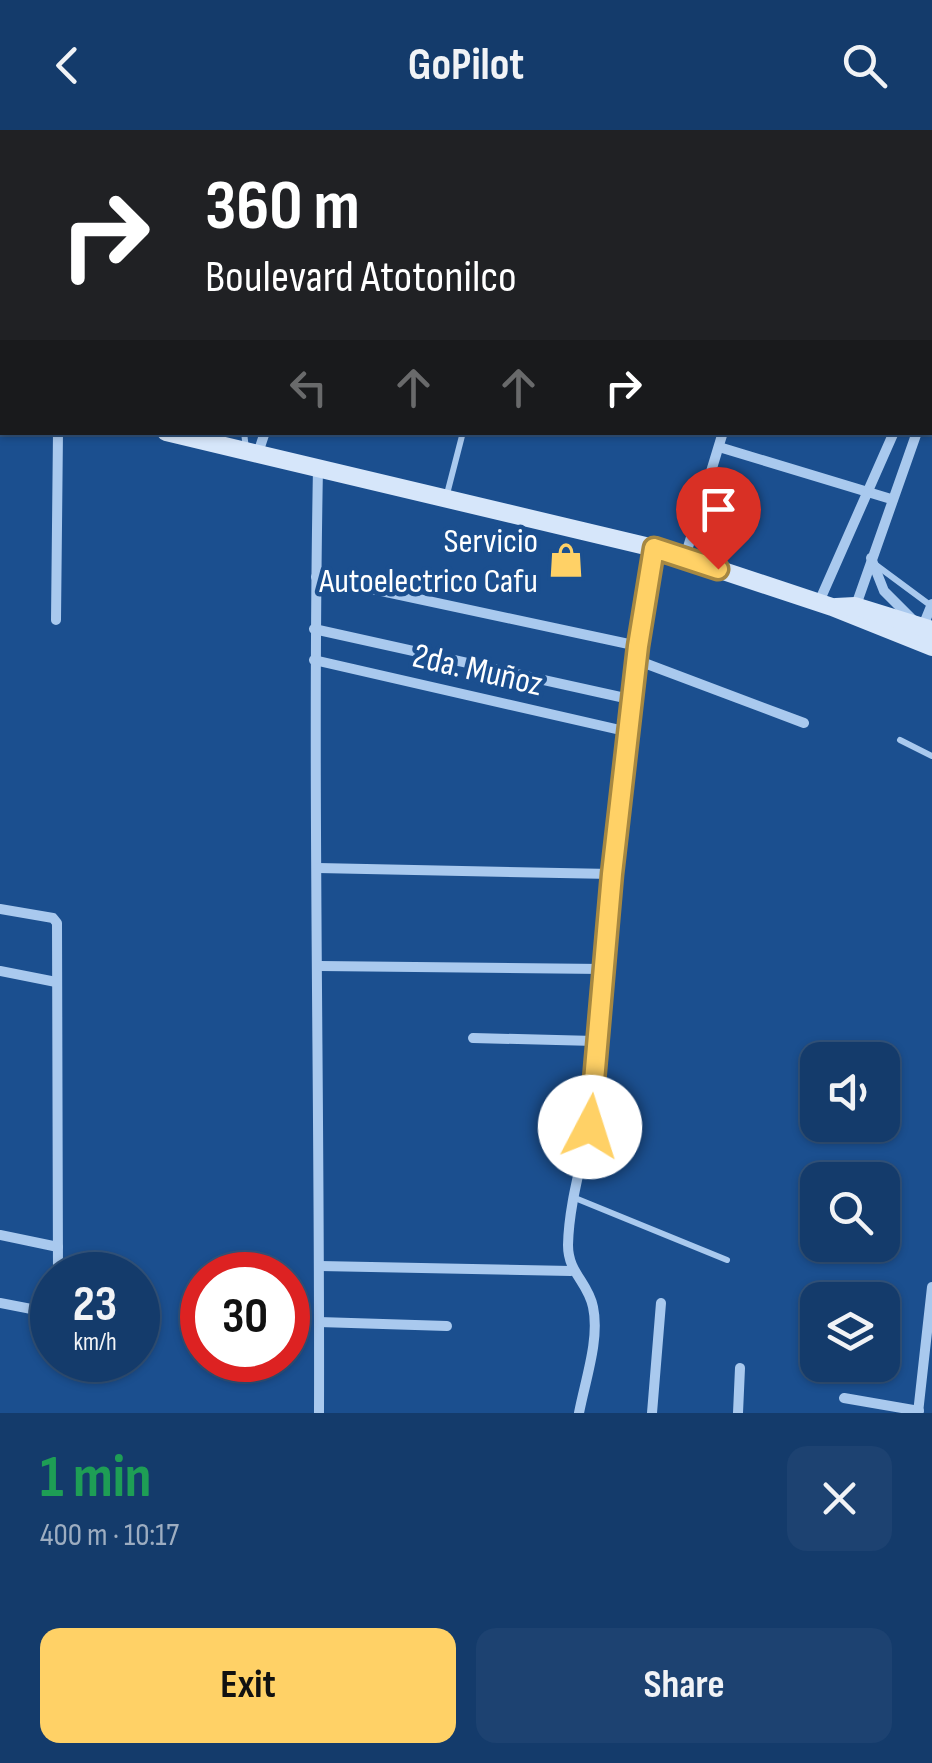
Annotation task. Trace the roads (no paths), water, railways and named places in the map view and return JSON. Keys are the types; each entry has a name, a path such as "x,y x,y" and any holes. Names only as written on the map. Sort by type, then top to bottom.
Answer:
{"street":[{"path":"56,620 58,435"},
{"path":"685,558 722,435"},
{"path":"825,605 893,435"},
{"path":"854,612 915,435"},
{"path":"193,436 250,445 318,466 654,548 924,634"},
{"path":"719,447 891,499"},
{"path":"318,466 314,660 320,966 319,1413"},
{"path":"579,1413 595,1322 588,1292 570,1271 568,1245 582,1143 592,1110 612,874 638,646 654,548"},
{"path":"872,560 884,590 924,634"},
{"path":"316,577 638,646"},
{"path":"924,634 932,605"},
{"path":"314,629 634,700"},
{"name":"2da. Muñoz","path":"314,660 629,732"},
{"path":"639,661 804,723"},
{"path":"318,868 612,874"},
{"path":"0,909 50,917 57,923 58,1252"},
{"path":"320,966 603,969"},
{"path":"0,972 56,982"},
{"path":"473,1038 595,1040"},
{"path":"0,1235 58,1247"},
{"path":"320,1266 570,1271"},
{"path":"844,1398 918,1412 927,1375 932,1287"},
{"path":"0,1303 30,1309"},
{"path":"652,1413 661,1303"},
{"path":"319,1322 447,1326"},
{"path":"738,1413 740,1368"}],"lane":[{"path":"446,498 462,435"},
{"path":"872,560 932,605"},
{"path":"900,740 932,756"},
{"path":"575,1198 727,1260"}],"place":[{"name":"Servicio Autoelectrico Cafu","path":"566,560"}]}
